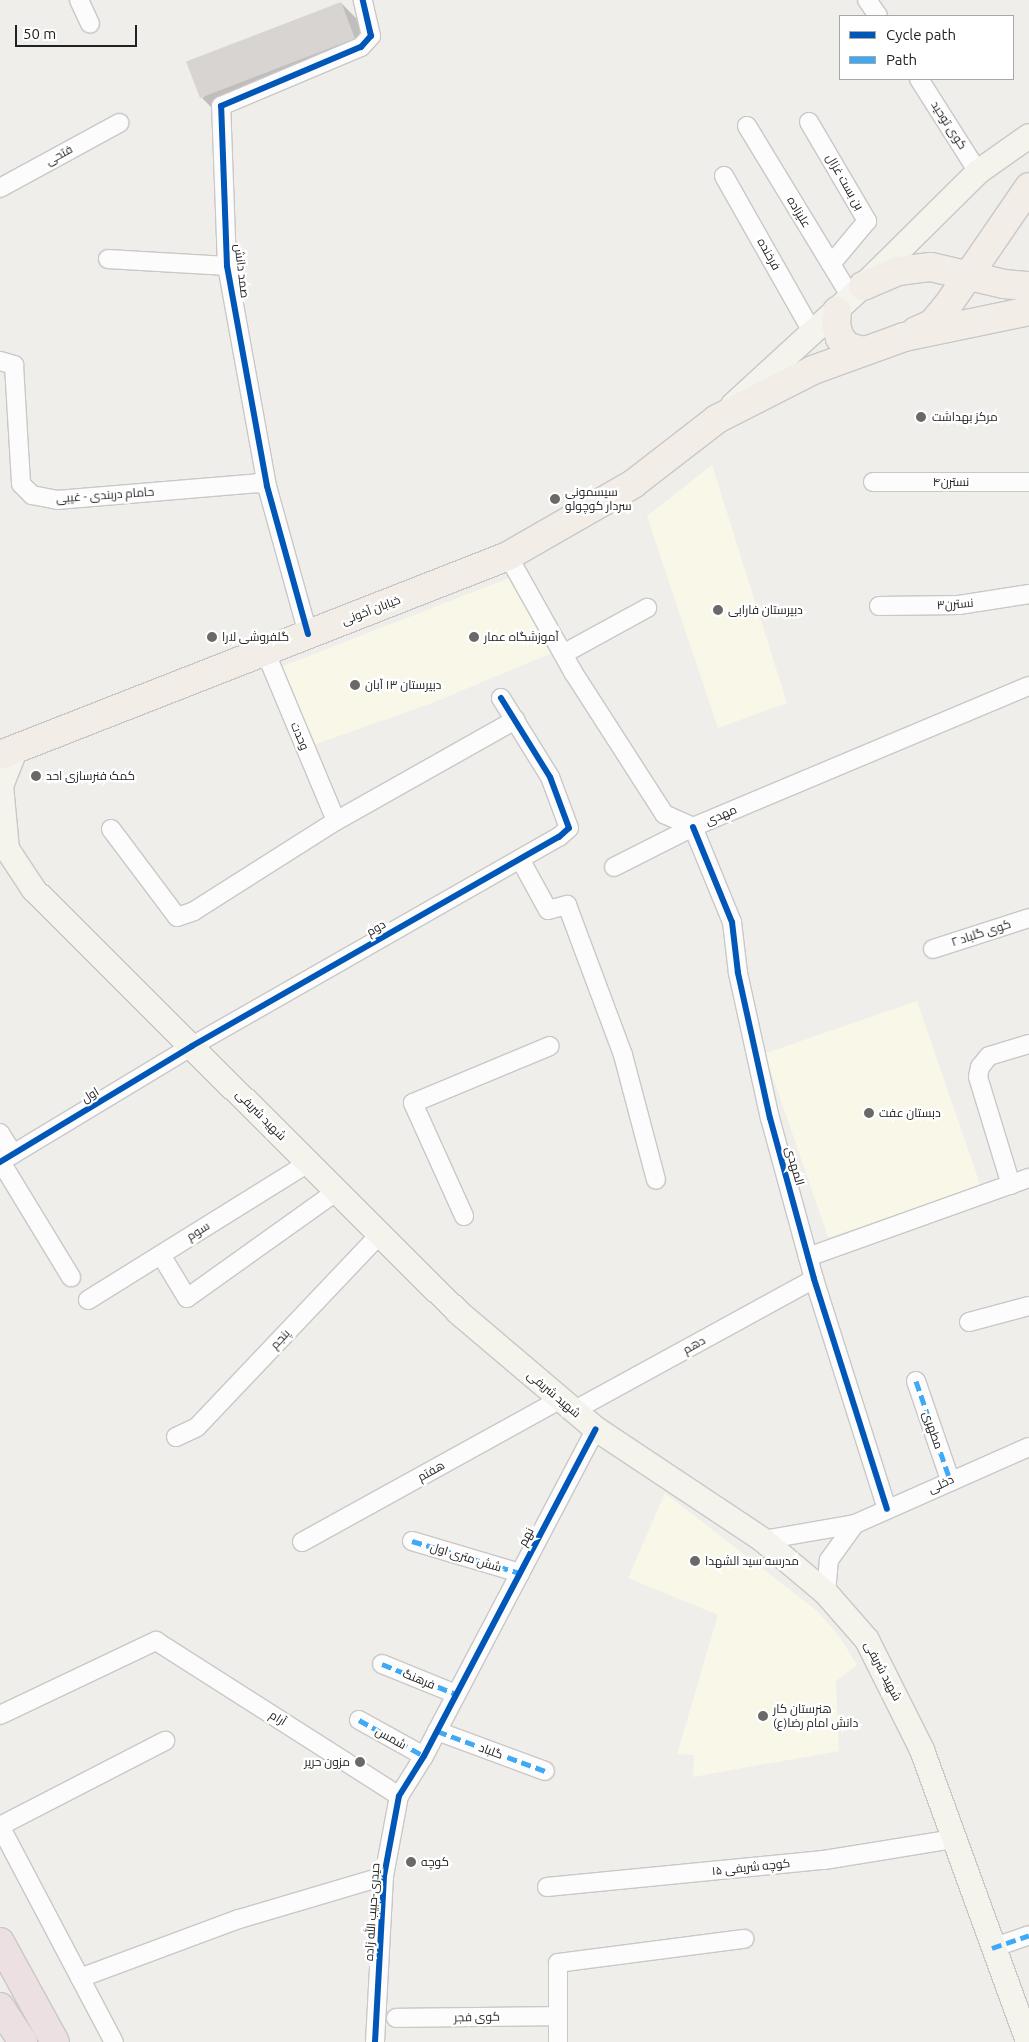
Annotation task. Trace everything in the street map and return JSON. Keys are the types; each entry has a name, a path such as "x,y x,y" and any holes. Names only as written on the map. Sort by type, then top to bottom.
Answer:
{"highway":[{"path":"0,1942 55,2042"},
{"path":"28,1992 68,2042"},
{"path":"0,2007 16,2042"},
{"path":"0,2007 23,2042"}],"main road":[{"path":"717,419 851,298 978,172 1029,136"},
{"path":"904,337 932,324 968,276 1029,187"},
{"path":"864,351 848,347 840,338 836,325 851,298 898,271 931,267 968,276 1029,286"},
{"path":"904,337 1029,311"},
{"name":"خیابان آخونی","path":"8,751 508,556 633,484 717,419 813,370 904,337"},
{"path":"4,844 1,786 8,751"},
{"name":"شهید شریفی","path":"4,844 34,890 458,1312 596,1429 763,1540 826,1593 867,1640 898,1698 922,1750 992,1948 1028,2042"}],"street":[{"path":"79,0 90,24"},
{"name":"صمد دانش","path":"308,634 267,486 227,266 221,106 361,47 371,36 363,0"},
{"path":"867,0 877,15"},
{"name":"کوی توحید","path":"920,80 978,172"},
{"name":"بن بست غزال","path":"809,122 867,221 831,264"},
{"name":"فتحی","path":"0,188 118,123"},
{"name":"علیزاده","path":"747,126 851,298"},
{"name":"فرخنده","path":"724,176 813,333"},
{"path":"108,258 227,266"},
{"name":"حامام دربندی - غیبی","path":"0,361 14,365 21,484 32,495 57,500 258,483 267,486"},
{"name":"نسترن۴","path":"872,482 1029,482"},
{"name":"مهدی","path":"508,556 563,654 664,814 693,827 1029,686"},
{"name":"نسترن۳","path":"880,606 959,605 1029,594"},
{"path":"563,654 647,608"},
{"name":"وحدت","path":"265,651 336,821"},
{"path":"111,829 177,917 194,911 336,821 515,720 501,698"},
{"name":"دوم","path":"192,1046 520,859 569,828 550,777 515,720"},
{"path":"614,867 693,827"},
{"name":"المهدی","path":"693,827 732,922 738,973 770,1118 814,1279 887,1509"},
{"path":"520,859 548,910 567,904 623,1054 656,1180"},
{"name":"کوی گلباد ۲","path":"934,949 1029,918"},
{"path":"1010,1185 978,1077 980,1067 989,1056 1029,1044"},
{"name":"اول","path":"4,1159 192,1046"},
{"path":"464,1216 413,1103 550,1046"},
{"path":"0,1133 4,1159 71,1277"},
{"name":"سوم","path":"88,1300 308,1162"},
{"path":"808,1257 1029,1178"},
{"path":"160,1255 188,1298 337,1191"},
{"name":"پنجم","path":"176,1437 197,1427 380,1234"},
{"name":"دهم","path":"566,1405 814,1279"},
{"path":"969,1322 1029,1306"},
{"name":"مطهری","path":"916,1381 950,1480"},
{"name":"هفتم","path":"302,1542 566,1405"},
{"name":"نهم","path":"476,1656 596,1429"},
{"name":"دخلی","path":"763,1540 854,1524 950,1480 1029,1447"},
{"path":"826,1593 829,1560 854,1524"},
{"name":"شش متری اول","path":"412,1541 520,1574"},
{"name":"آرام","path":"0,1715 156,1640 399,1796"},
{"name":"حیدری-حبیب الله زاده","path":"375,2042 384,1876 399,1796 424,1756 476,1656"},
{"name":"فرهنگ","path":"382,1664 456,1694"},
{"name":"شمس","path":"359,1720 424,1756"},
{"name":"گلباد","path":"436,1731 545,1771"},
{"path":"114,2042 0,1826 165,1741"},
{"name":"کوچه شریفی ۱۵","path":"547,1887 824,1860 954,1839"},
{"path":"80,1978 239,1919 384,1876"},
{"path":"992,1948 1029,1935"},
{"path":"558,2042 558,1962 744,1940"},
{"name":"کوی فجر","path":"396,2018 558,2016"}],"shaded area":[{"name":"دبیرستان فارابی","path":"712,465 787,703 718,728 647,516"},
{"path":"509,578 552,653 432,703 311,746 278,668"},
{"name":"دبستان عفت","path":"917,1001 980,1185 828,1238 765,1053"},
{"name":"هنرستان کار دانش امام رضا(ع)","path":"665,1493 817,1611 839,1636 857,1665 836,1681 839,1751 693,1777 694,1755 677,1754 718,1615 628,1578"}],"building":[{"path":"341,2 355,38 200,98 186,61"}],"marked path":[{"path":"916,1381 950,1480"},
{"path":"412,1541 520,1573"},
{"path":"382,1664 456,1694"},
{"path":"359,1720 424,1756"},
{"path":"437,1731 545,1771"},
{"path":"992,1948 1029,1935"}],"cycle path":[{"path":"308,634 267,486 227,266 221,106 361,47 371,36 363,0"},
{"path":"0,1162 192,1046 559,837 569,828 550,777 501,698"},
{"path":"693,827 732,922 738,973 770,1118 814,1279 887,1509"},
{"path":"375,2042 384,1876 399,1796 424,1756 596,1429"}],"place":[{"name":"مرکز بهداشت","path":"921,417"},
{"name":"سیسمونی سردار کوچولو","path":"555,499"},
{"name":"دبیرستان فارابی","path":"718,610"},
{"name":"گلفروشی لارا","path":"212,637"},
{"name":"آموزشگاه عمار","path":"474,637"},
{"name":"دبیرستان ۱۳ آبان","path":"355,685"},
{"name":"کمک فنرسازی احد","path":"36,776"},
{"name":"دبستان عفت","path":"869,1113"},
{"name":"مدرسه سید الشهدا","path":"695,1561"},
{"name":"هنرستان کار دانش امام رضا(ع)","path":"763,1716"},
{"name":"مزون حریر","path":"360,1762"},
{"name":"کوچه","path":"411,1862"}]}
